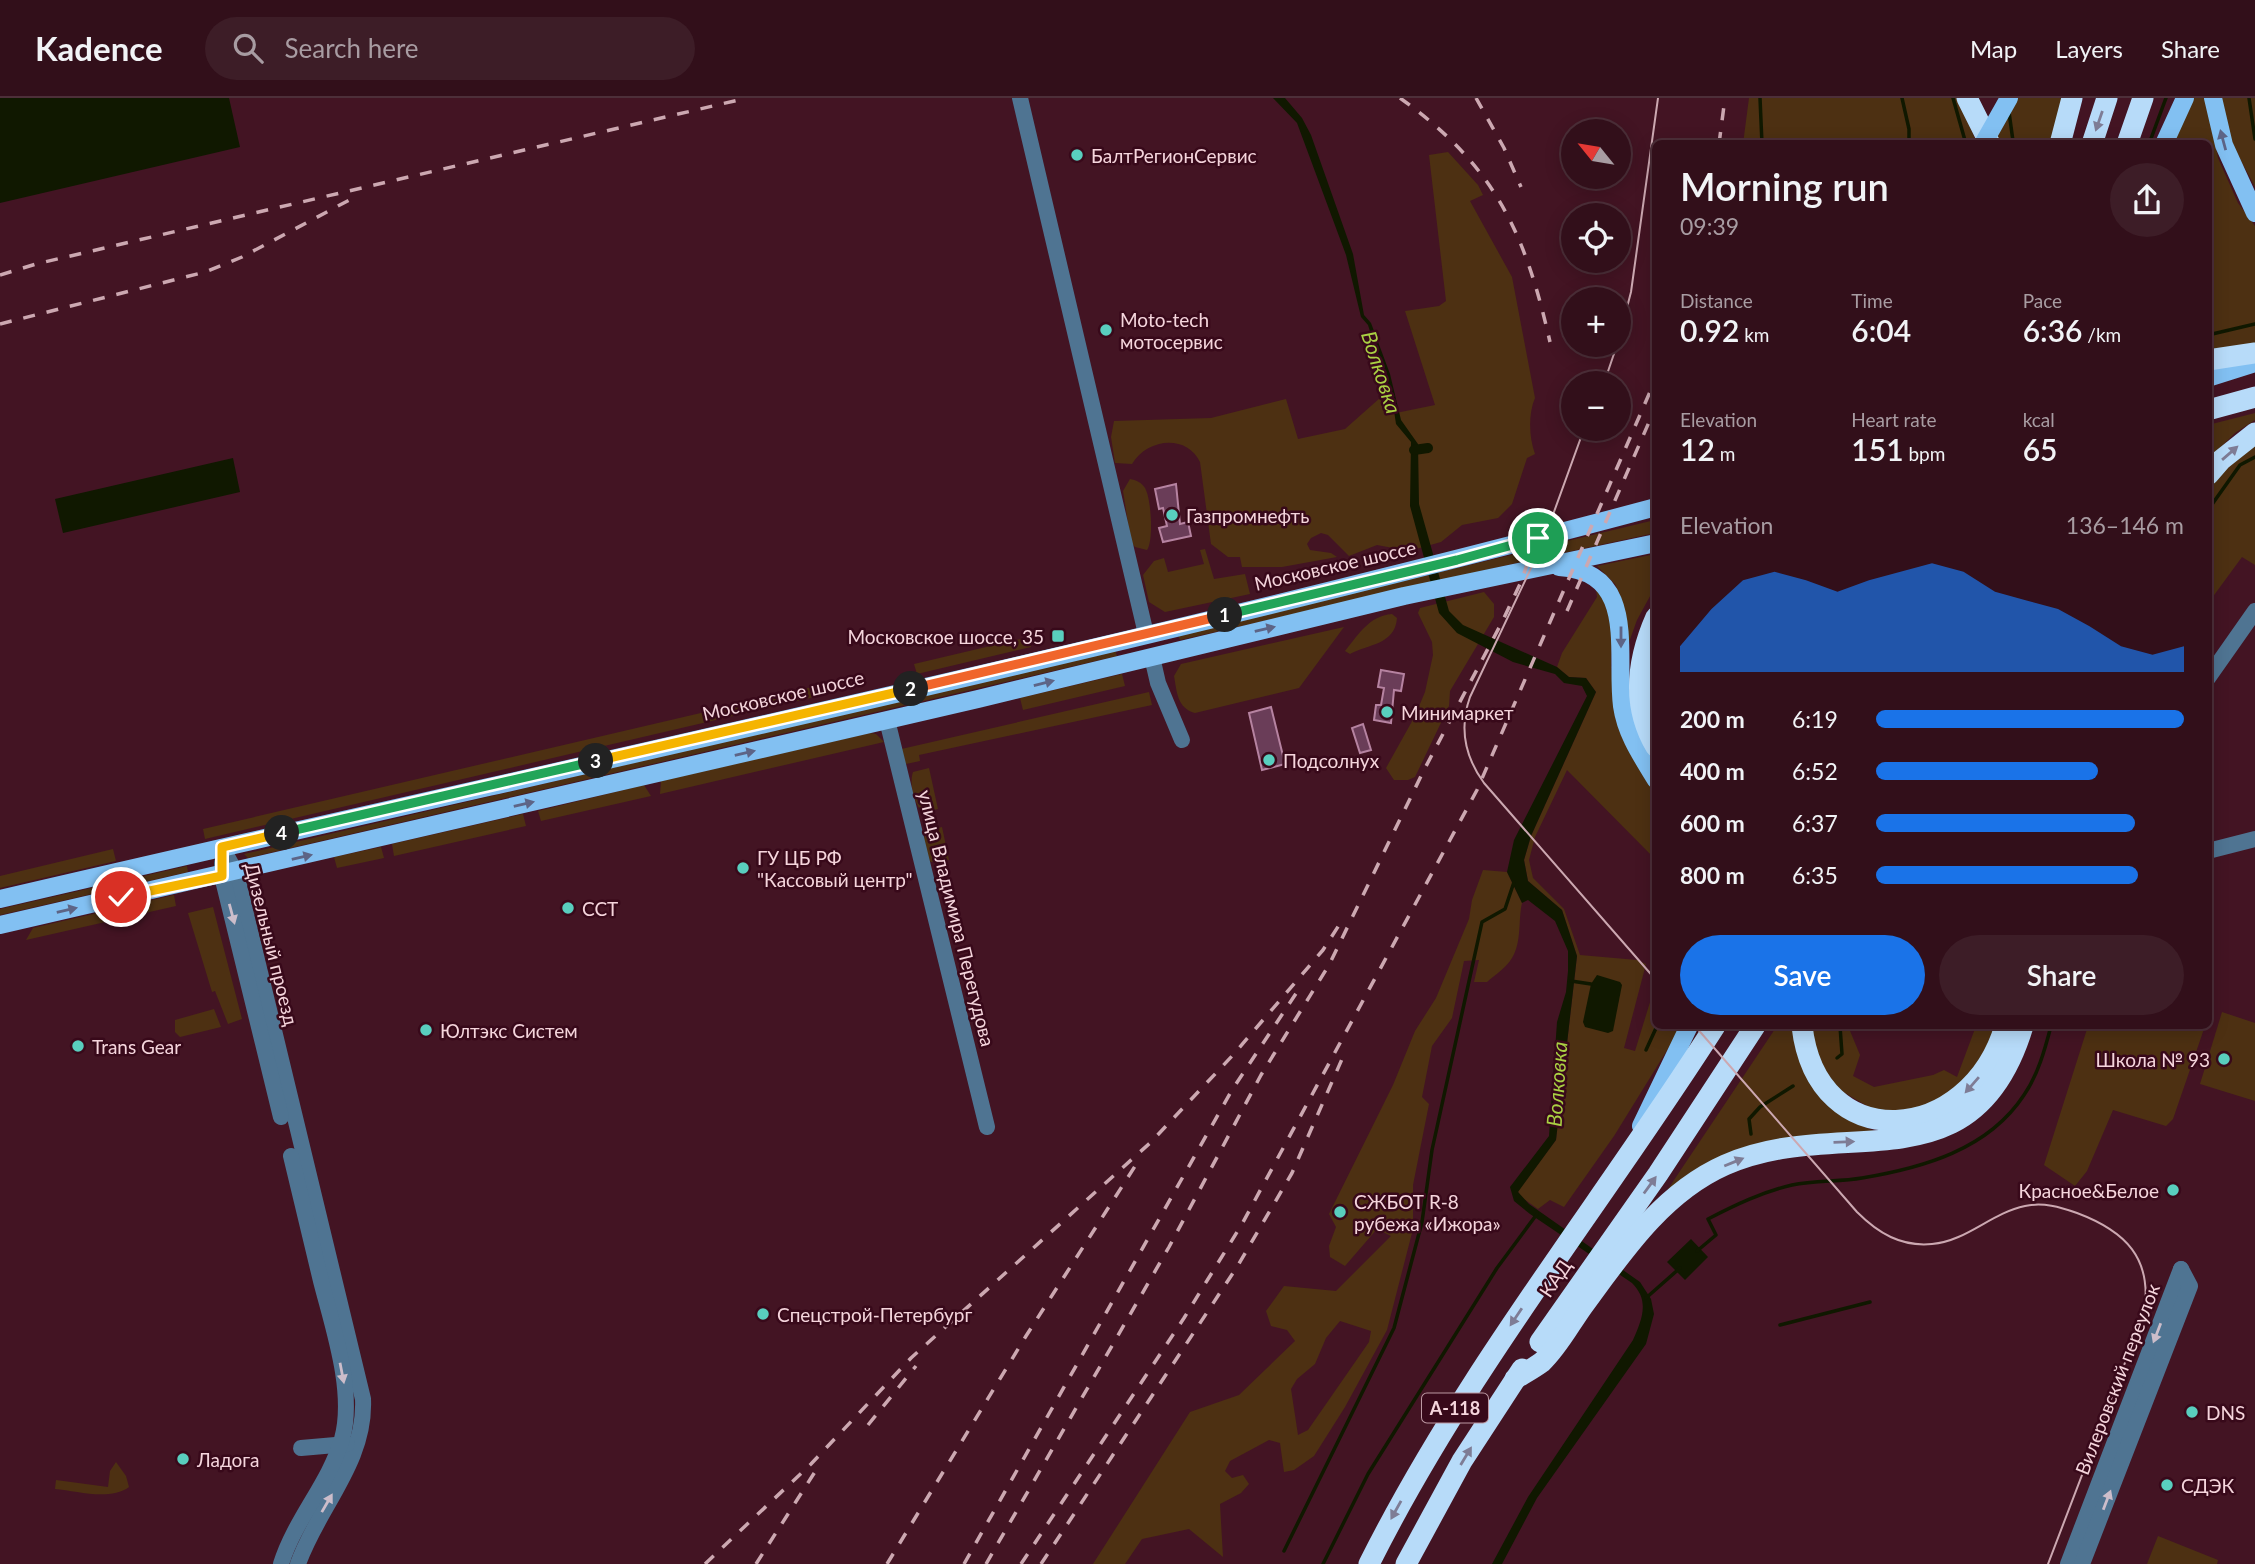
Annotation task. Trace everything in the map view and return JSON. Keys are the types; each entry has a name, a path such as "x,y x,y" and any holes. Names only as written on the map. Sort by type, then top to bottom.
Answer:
{"highway":[{"path":"1967,98 1988,140"},
{"path":"2061,140 2072,98"},
{"path":"2093,140 2107,98"},
{"path":"2128,140 2143,98"},
{"path":"2212,359 2255,354"},
{"path":"2212,409 2255,397"},
{"path":"2212,470 2255,433"},
{"path":"1652,627 1643,649 1639,689 1643,723 1652,740"},
{"name":"КАД","path":"1369,1564 1461,1398 1713,1029"},
{"path":"1617,1245 1658,1174 1753,1029"},
{"path":"1803,1029 1809,1060 1834,1095 1866,1116 1902,1122 1926,1116 1959,1099 1992,1058 2004,1029"},
{"path":"1617,1245 1700,1179 1744,1157 1788,1147 1922,1135 1958,1120 1979,1105 1994,1085 2008,1064 2022,1029"},
{"name":"А-118","path":"1406,1564 1462,1461 1515,1379 1542,1362 1589,1284 1617,1245"}],"main road":[{"path":"1985,140 2009,98"},
{"path":"2166,140 2185,98"},
{"path":"2215,104 2224,145 2255,214"},
{"path":"2235,171 2255,199"},
{"path":"2212,376 2255,363"},
{"name":"Московское шоссе","path":"0,898 1146,634 1457,560 1652,508"},
{"path":"0,925 229,874 1464,583 1652,543"},
{"path":"1549,566 1582,570 1594,577 1612,597 1620,623 1622,708 1636,747 1652,773"},
{"path":"1146,634 1152,657"},
{"path":"1630,1152 1665,1072 1687,1029"}],"street":[{"path":"1020,98 1146,634"},
{"path":"2212,672 2255,611"},
{"path":"1152,657 1158,683 1182,740"},
{"name":"улица Владимира Перегудова","path":"887,720 987,1127"},
{"path":"2212,850 2255,839"},
{"name":"Дизельный проезд","path":"222,847 361,1388 363,1422 358,1444 311,1533 299,1564"},
{"name":"Дизельный проезд","path":"229,874 260,1022 333,1329 345,1397 345,1419 340,1444 299,1522 281,1564"},
{"name":"Вилеровский переулок","path":"2068,1564 2181,1269 2190,1286 2082,1564"},
{"path":"301,1448 358,1444"}],"shaded area":[{"path":"1749,98 1958,98 1975,139 1975,140 1744,140"},
{"path":"2018,98 2066,98 2054,140 1994,139"},
{"path":"2192,98 2207,98 2218,158 2238,203 2255,226 2255,347 2212,352 2212,140 2174,140"},
{"path":"2221,98 2255,98 2255,187 2231,142"},
{"path":"1448,152 1478,185 1483,195 1470,201 1512,277 1535,398 1530,426 1535,454 1527,458 1512,504 1498,518 1462,525 1441,542 1409,551 1377,545 1349,556 1328,535 1321,533 1311,538 1307,544 1310,550 1331,553 1337,557 1282,567 1242,567 1240,557 1228,557 1211,544 1200,462 1194,453 1177,443 1167,443 1147,449 1132,464 1115,463 1111,437 1114,421 1211,418 1286,399 1298,439 1345,429 1380,398 1391,414 1435,405 1405,311 1439,306 1446,301 1429,155"},
{"path":"2255,413 2255,420 2235,433 2212,456 2212,424"},
{"path":"2255,444 2255,565 2242,557 2212,598 2212,485 2239,455"},
{"path":"1130,479 1142,484 1147,493 1151,529 1147,550 1135,547 1131,542 1123,491"},
{"path":"1652,521 1652,534 1535,559 1538,548"},
{"path":"1205,549 1214,579 1245,574 1250,594 1165,612 1149,602 1143,575 1154,561 1164,558 1168,572 1204,564 1200,550"},
{"path":"1528,551 1525,561 1180,640 1178,635"},
{"path":"1652,555 1652,592 1637,620 1628,645 1620,595 1615,584 1597,566"},
{"path":"1596,589 1607,602 1612,637 1614,702 1621,733 1652,786 1652,856 1567,770 1535,837 1529,860 1533,878 1564,909 1580,955 1637,960 1646,964 1624,1048 1635,1051 1652,996 1652,1029 1680,1029 1614,1136 1564,1207 1550,1200 1538,1209 1521,1197 1518,1191 1556,1140 1577,956 1562,910 1528,881 1524,860 1531,836 1596,692 1586,678 1569,677 1557,667 1562,653 1597,597"},
{"path":"1484,592 1494,604 1494,617 1450,691 1449,706 1415,777 1394,780 1386,768 1425,692 1433,655 1432,642 1418,613 1420,608"},
{"path":"1392,614 1397,618 1395,627 1386,639 1350,654 1345,651 1371,622"},
{"path":"1344,627 1299,688 1195,713 1189,711 1179,699 1174,676 1181,664"},
{"path":"1029,637 1031,647 917,674 914,664"},
{"path":"1115,650 1117,656 248,858 244,854"},
{"path":"1122,674 1125,686 1023,710 1020,698"},
{"path":"821,685 823,695 205,839 203,829"},
{"path":"1149,692 1152,705 919,755 920,761 906,764 900,762 897,750"},
{"path":"870,733 876,734 884,742 660,794 661,781"},
{"path":"929,768 938,809 923,812 915,799 912,777 913,772"},
{"path":"644,785 651,796 541,821 538,811"},
{"path":"523,814 526,826 394,856 392,844"},
{"path":"942,827 949,860 931,862 927,858 923,839 930,830"},
{"path":"381,847 384,858 337,868 334,857"},
{"path":"113,849 116,861 0,888 0,876"},
{"path":"187,866 188,872 0,915 0,909"},
{"path":"1483,870 1507,872 1522,903 1517,945 1510,961 1487,982 1474,982 1479,960 1464,961 1452,1018 1432,1046 1422,1097 1429,1104 1413,1185 1413,1229 1387,1330 1345,1407 1314,1456 1294,1470 1284,1472 1280,1443 1269,1440 1230,1461 1225,1471 1232,1478 1243,1475 1249,1484 1241,1493 1220,1504 1223,1557 1189,1529 1142,1539 1125,1564 1093,1564 1190,1412 1239,1395 1295,1341 1287,1330 1271,1326 1266,1311 1284,1286 1336,1291 1391,1236 1377,1229 1345,1266 1330,1257 1329,1246 1336,1227 1329,1214 1393,1085 1415,1031 1436,998 1469,919 1472,900","holes":["1340,1321 1371,1331 1369,1342 1308,1430 1298,1435 1291,1389 1297,1379 1315,1364 1326,1338"]},
{"path":"174,895 176,906 26,940 33,928"},
{"path":"213,907 242,1019 228,1024 215,991 212,992 188,913"},
{"path":"214,1009 221,1027 180,1037 175,1032 175,1020"},
{"path":"2222,1012 2255,1023 2255,1101 2200,1084"},
{"path":"1775,1029 1794,1029 1802,1065 1819,1095 1847,1118 1883,1134 1817,1139 1660,1201"},
{"path":"1807,1029 1849,1029 1860,1055 1853,1076 1874,1087 1933,1075 1944,1070 1957,1077 1975,1029 1996,1029 1971,1078 1920,1111 1874,1110 1831,1085"},
{"path":"2087,1029 2204,1029 2173,1119 2166,1126 2113,1110 2087,1171 2075,1186 2044,1165"},
{"path":"116,1462 126,1476 129,1487 121,1491 113,1494 93,1494 55,1489 56,1480 108,1487 110,1471"},
{"path":"2158,1536 2218,1560 2217,1564 2147,1564"}],"water":[{"path":"0,98 229,98 240,147 0,203"},
{"name":"Волковка","path":"1273,98 1285,98 1302,118 1311,135 1353,254 1364,315 1371,323 1390,374 1401,420 1418,444 1419,504 1449,611 1463,625 1557,667 1569,677 1586,678 1596,692 1531,836 1524,860 1528,881 1562,910 1577,956 1556,1140 1518,1192 1529,1204 1640,1282 1651,1299 1654,1314 1646,1344 1537,1498 1502,1564 1492,1564 1528,1497 1633,1340 1643,1310 1641,1297 1632,1283 1530,1214 1514,1201 1510,1187 1549,1136 1557,1022 1566,992 1568,951 1555,921 1528,900 1522,903 1507,872 1514,840 1587,696 1582,686 1564,683 1555,674 1513,662 1457,633 1439,613 1410,506 1411,442 1396,424 1393,404 1368,325 1361,317 1346,255 1297,123"},
{"path":"233,458 240,492 63,533 55,499"},
{"path":"1597,975 1622,985 1613,1031 1608,1033 1585,1027 1583,1022 1591,984"},
{"path":"1691,1239 1708,1257 1685,1280 1667,1262"}],"building":[{"name":"Газпромнефть","path":"1176,484 1180,524 1188,522 1191,536 1163,542 1159,528 1167,526 1163,508 1159,509 1155,489"},
{"path":"1381,670 1404,674 1401,691 1394,690 1391,723 1374,720 1376,705 1381,705 1384,688 1378,687"},
{"path":"1271,707 1285,764 1262,770 1249,713"},
{"path":"1363,724 1371,750 1360,753 1352,728"}],"waterway":[{"path":"1760,98 1762,140"},
{"path":"1902,98 1909,140"},
{"path":"1953,98 1965,140"},
{"path":"2150,140 2166,98"},
{"path":"2249,98 2255,139"},
{"path":"2009,112 2013,140"},
{"path":"2212,334 2255,324"},
{"path":"1414,450 1428,448"},
{"path":"2212,504 2240,465 2255,457"},
{"path":"1284,1551 1394,1328 1422,1222 1432,1150 1482,922 1505,909 1514,882"},
{"path":"1571,981 1591,984"},
{"path":"1646,1050 1656,1029"},
{"path":"1837,1058 1842,1054 1840,1029"},
{"path":"1697,1251 1716,1235 1708,1219 1759,1195 1801,1183 1853,1179 1908,1169 1973,1143 1992,1130 2024,1095 2044,1053 2050,1029"},
{"path":"1751,1134 1749,1119 1760,1107 1793,1086"},
{"path":"1323,1564 1368,1474 1497,1268 1537,1214"},
{"path":"1646,1298 1680,1268"},
{"path":"1780,1325 1870,1302"}],"tram line":[{"path":"1652,140 1658,98"},
{"path":"1631,292 1652,141"},
{"path":"1608,371 1613,357"},
{"path":"1580,441 1542,545 1470,697 1465,720 1466,742 1472,763 1484,783 1652,975"},
{"path":"1698,1029 1857,1212 1891,1237 1910,1243 1945,1242 1968,1233 2001,1214 2032,1205 2045,1205 2094,1220 2109,1228 2132,1249 2144,1277 2144,1313 2048,1564"}],"railway":[{"path":"0,275 36,264 747,98"},
{"path":"1400,98 1433,123 1460,149 1483,176 1501,204 1517,234 1529,267 1550,342"},
{"path":"1476,98 1504,148 1521,187"},
{"path":"1720,140 1725,98"},
{"path":"0,324 205,272 242,257 355,197"},
{"path":"1021,1564 1184,1318 1242,1224 1477,790 1652,387"},
{"path":"1567,611 1652,415"},
{"path":"986,1564 1169,1247 1261,1075 1329,965 1424,770 1502,622 1521,582 1543,519"},
{"path":"705,1564 811,1464 911,1358 1150,1143 1233,1055 1323,950 1341,922"},
{"path":"964,1564 1232,1090 1301,986"},
{"path":"1041,1564 1237,1267 1292,1173 1346,1050"},
{"path":"887,1564 1026,1336 1139,1160"},
{"path":"868,1425 916,1366"},
{"path":"756,1564 820,1464"}],"place":[{"name":"БалтРегионСервис","path":"1077,155"},
{"name":"Moto-tech мотосервис","path":"1106,330"},
{"name":"Газпромнефть","path":"1172,515"},
{"name":"Московское шоссе, 35","path":"1058,636"},
{"name":"Минимаркет","path":"1387,712"},
{"name":"Подсолнух","path":"1269,760"},
{"name":"ГУ ЦБ РФ \"Кассовый центр\"","path":"743,868"},
{"name":"ССТ","path":"568,908"},
{"name":"Юлтэкс Систем","path":"426,1030"},
{"name":"Trans Gear","path":"78,1046"},
{"name":"Школа № 93","path":"2224,1059"},
{"name":"Красное&Белое","path":"2173,1190"},
{"name":"СЖБОТ R-8 рубежа «Ижора»","path":"1340,1212"},
{"name":"Спецстрой-Петербург","path":"763,1314"},
{"name":"DNS","path":"2192,1412"},
{"name":"Ладога","path":"183,1459"},
{"name":"СДЭК","path":"2167,1485"}],"route":[{"path":"121,897 222,876 222,847 1061,654 1457,560 1538,538"}]}
